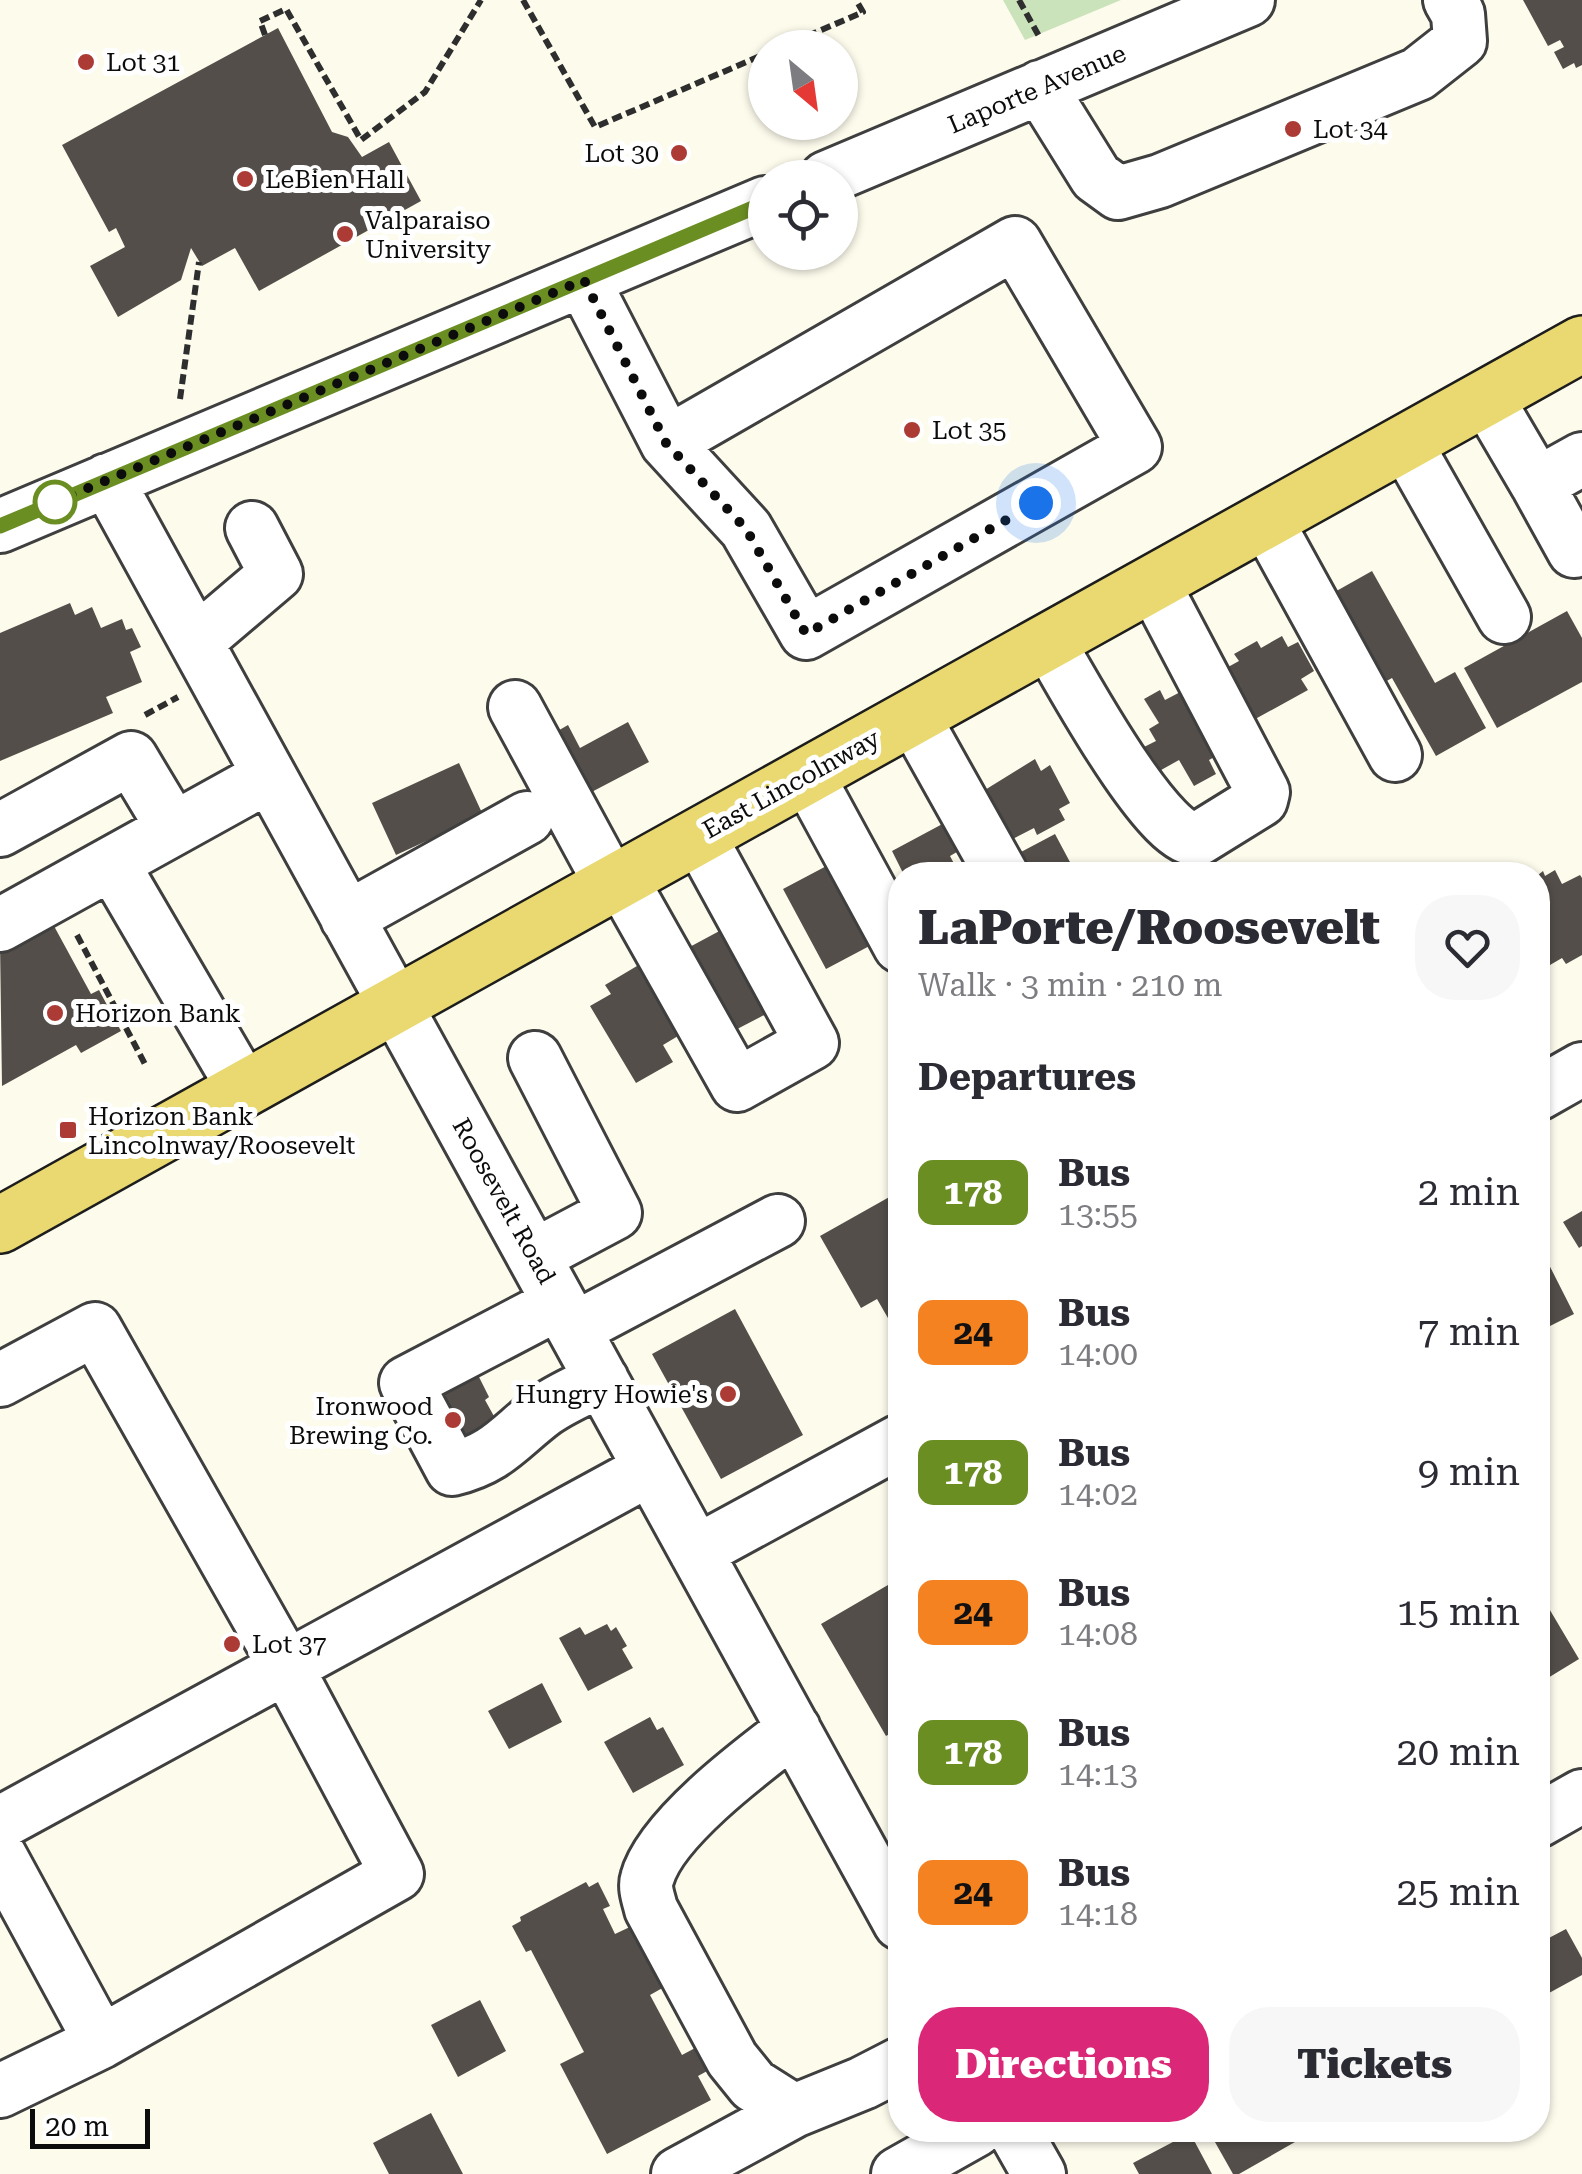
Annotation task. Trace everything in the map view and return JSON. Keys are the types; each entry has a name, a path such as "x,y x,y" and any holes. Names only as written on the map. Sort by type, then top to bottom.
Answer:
{"main road":[{"name":"East Lincolnway","path":"0,1225 1582,344"}],"street":[{"name":"Laporte Avenue","path":"858,161 1042,65 1248,0"},
{"path":"1042,65 1096,177 1118,194 1418,74 1460,41 1458,14 1450,0"},
{"path":"0,526 748,210"},
{"path":"584,280 666,443 746,529 806,634 1135,447 1015,242 666,443"},
{"path":"1486,397 1574,551 1582,546"},
{"path":"1405,442 1504,617"},
{"path":"1537,484 1582,459"},
{"name":"Roosevelt Road","path":"107,480 888,1900"},
{"path":"1266,520 1395,755"},
{"path":"196,642 276,574 252,528"},
{"path":"1048,641 1136,788 1184,838 1198,840 1261,800 1263,792 1152,583"},
{"path":"515,707 737,1085 812,1043 698,836"},
{"path":"913,716 995,862"},
{"path":"0,830 131,758 174,828"},
{"path":"807,775 888,924"},
{"path":"0,926 270,776"},
{"path":"347,918 528,818"},
{"path":"112,863 244,1088"},
{"path":"534,1058 615,1213 534,1256"},
{"path":"1550,1087 1582,1070"},
{"path":"602,1380 546,1410 503,1448 470,1465 452,1469 406,1383 778,1221"},
{"path":"0,1380 94,1329 287,1668 397,1874 101,2042 0,2090"},
{"path":"696,1552 888,1448"},
{"path":"0,1823 650,1469"},
{"path":"794,1729 744,1766 696,1810 654,1862 645,1883 651,1910 732,2060 753,2085 794,2110"},
{"path":"1550,1814 1582,1796"},
{"path":"0,1856 101,2042"},
{"path":"678,2174 794,2110 888,2070"},
{"path":"898,2174 955,2142"},
{"path":"1021,2142 1039,2174"}],"path":[{"path":"265,35 260,20 286,9 361,140 426,92 480,0"},
{"path":"523,0 595,127 748,61"},
{"path":"822,30 863,12 856,0"},
{"path":"1019,0 1042,65"},
{"path":"178,412 198,262"},
{"path":"73,929 146,1066"}],"green space":[{"path":"1003,0 1121,0 1025,40"}],"building":[{"path":"1523,0 1582,0 1582,65 1576,68 1574,63 1563,69 1554,52 1564,47 1560,40 1548,46"},
{"name":"LeBien Hall","path":"278,28 332,132 348,137 362,157 389,142 421,201 259,291 235,248 202,266 191,248 181,280 118,317 90,266 125,247 116,228 109,232 62,145"},
{"path":"1372,571 1435,683 1455,672 1486,728 1436,756 1392,678 1374,688 1324,598"},
{"path":"70,603 75,615 92,607 101,628 122,619 126,630 132,628 141,647 130,652 142,682 106,697 113,713 0,761 0,633"},
{"path":"1567,611 1582,638 1582,682 1497,728 1464,668"},
{"path":"1282,636 1288,647 1298,642 1314,671 1301,679 1308,690 1248,723 1219,672 1239,661 1234,654 1257,641 1261,648"},
{"path":"1188,688 1218,755 1209,760 1216,774 1194,786 1179,760 1154,774 1140,749 1156,741 1149,729 1159,723 1144,699 1160,690 1165,700"},
{"path":"628,722 649,762 582,797 549,736 568,725 580,748"},
{"path":"1035,759 1041,771 1050,765 1070,803 1059,809 1065,820 1037,835 1034,828 1005,843 980,793"},
{"path":"459,763 483,815 396,855 372,803"},
{"path":"948,821 962,849 950,856 953,862 898,862 892,851"},
{"path":"1055,834 1070,862 1026,862 1021,852"},
{"path":"834,862 877,942 826,969 783,889"},
{"path":"1555,870 1562,884 1580,875 1582,878 1582,955 1566,964 1562,958 1550,965 1550,873"},
{"name":"Horizon Bank","path":"48,915 91,994 99,990 121,1031 81,1053 76,1045 2,1086 0,942"},
{"path":"725,928 770,1012 716,1040 671,957"},
{"path":"642,963 683,1033 663,1045 673,1062 636,1083 590,1006 611,994 605,985"},
{"path":"888,1198 888,1318 877,1299 861,1308 820,1236"},
{"path":"1582,1211 1582,1246 1579,1248 1563,1222"},
{"path":"1550,1267 1574,1314 1550,1326"},
{"name":"Hungry Howie's","path":"735,1309 803,1435 721,1479 652,1354"},
{"path":"477,1373 489,1397 485,1400 495,1418 487,1422 497,1440 460,1459 421,1384"},
{"path":"888,1585 888,1735 886,1736 821,1624"},
{"path":"1550,1610 1579,1659 1550,1677"},
{"path":"607,1624 611,1631 616,1627 633,1668 588,1691 559,1638 580,1627 585,1635"},
{"path":"542,1683 562,1722 509,1749 488,1711"},
{"path":"650,1717 657,1730 663,1727 684,1765 633,1793 604,1742"},
{"path":"586,1882 589,1887 598,1882 610,1906 603,1909 615,1934 634,1925 666,1986 650,1995 682,2055 697,2047 709,2070 698,2076 711,2100 607,2154 560,2064 584,2052 531,1950 526,1952 512,1926 521,1921 520,1917"},
{"path":"1566,1929 1582,1958 1582,1975 1550,1992 1550,1937"},
{"path":"480,2000 506,2051 458,2077 431,2025"},
{"path":"431,2113 463,2174 389,2174 373,2143"},
{"path":"1173,2142 1195,2142 1212,2174 1139,2174 1133,2163"},
{"path":"1215,2142 1295,2142 1239,2174 1233,2174"}],"bus line":[{"name":"178","path":"0,526 748,210"}],"place":[{"name":"Lot 31","path":"86,62"},
{"name":"Lot 34","path":"1293,129"},
{"name":"Lot 30","path":"679,153"},
{"name":"LeBien Hall","path":"245,179"},
{"name":"Valparaiso University","path":"345,234"},
{"name":"Lot 35","path":"912,430"},
{"name":"Horizon Bank","path":"55,1013"},
{"name":"Horizon Bank Lincolnway/Roosevelt","path":"68,1130"},
{"name":"Hungry Howie's","path":"728,1394"},
{"name":"Ironwood Brewing Co.","path":"453,1420"},
{"name":"Lot 37","path":"232,1644"}],"route":[{"path":"55,502 584,280 666,443 746,529 806,634 1036,503"}]}
